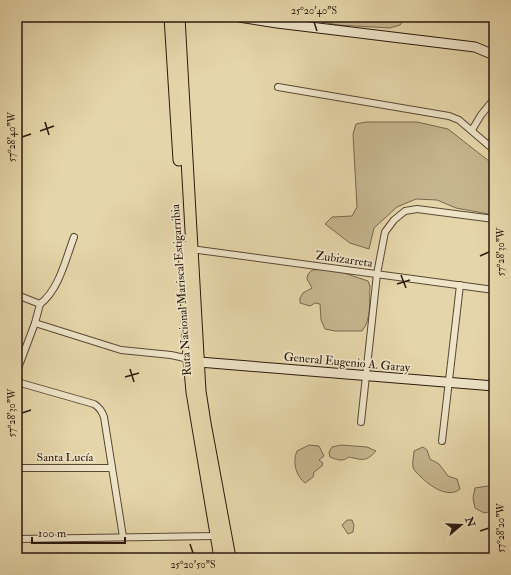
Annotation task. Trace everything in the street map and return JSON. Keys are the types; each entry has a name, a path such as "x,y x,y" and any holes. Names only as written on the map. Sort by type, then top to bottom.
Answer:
{"highway":[{"name":"Ruta Nacional Mariscal Estigarribia","path":"170,17 184,246 194,360 230,558"},
{"name":"Ruta Nacional Mariscal Estigarribia","path":"179,17 191,249 197,426 220,558"}],"street":[{"path":"239,17 475,47 494,55"},
{"path":"278,87 449,116 459,120 494,150"},
{"path":"472,130 481,114 494,99"},
{"path":"361,422 377,274 385,232 394,220 405,211 417,209 494,219"},
{"path":"17,371 36,323 40,304 50,295 62,271 74,237"},
{"name":"Zubizarreta","path":"191,249 494,290"},
{"path":"442,441 460,286"},
{"path":"17,295 40,304"},
{"path":"36,323 121,350 171,355 194,360"},
{"name":"General Eugenio A. Garay","path":"194,360 494,386"},
{"path":"17,382 94,404 99,407 104,417 123,536"},
{"name":"Santa Lucía","path":"17,468 112,468"},
{"path":"17,539 123,536 216,536"}],"shaded area":[{"path":"306,17 406,17 400,25 390,28 338,25 308,19"},
{"path":"366,122 417,122 448,129 494,165 494,215 456,208 437,200 416,199 397,207 374,228 369,249 350,243 325,224 332,217 352,216 357,207 353,134 356,124"},
{"path":"328,269 368,281 370,286 369,315 362,331 335,331 325,329 321,320 320,304 315,303 310,306 300,303 300,298 303,293 312,288 307,279 308,274 312,270"},
{"path":"309,445 319,446 324,456 319,460 323,463 322,466 314,472 313,477 305,483 297,473 295,460 297,451"},
{"path":"341,445 367,447 376,451 367,459 349,457 344,460 340,460 330,457 329,452 332,447"},
{"path":"423,447 427,450 430,459 439,464 448,476 457,479 460,489 450,493 439,490 425,481 416,472 413,465 414,451"},
{"path":"494,485 494,511 484,513 475,508 473,498 475,488"},
{"path":"347,520 352,520 354,525 353,532 348,534 342,525"}]}
